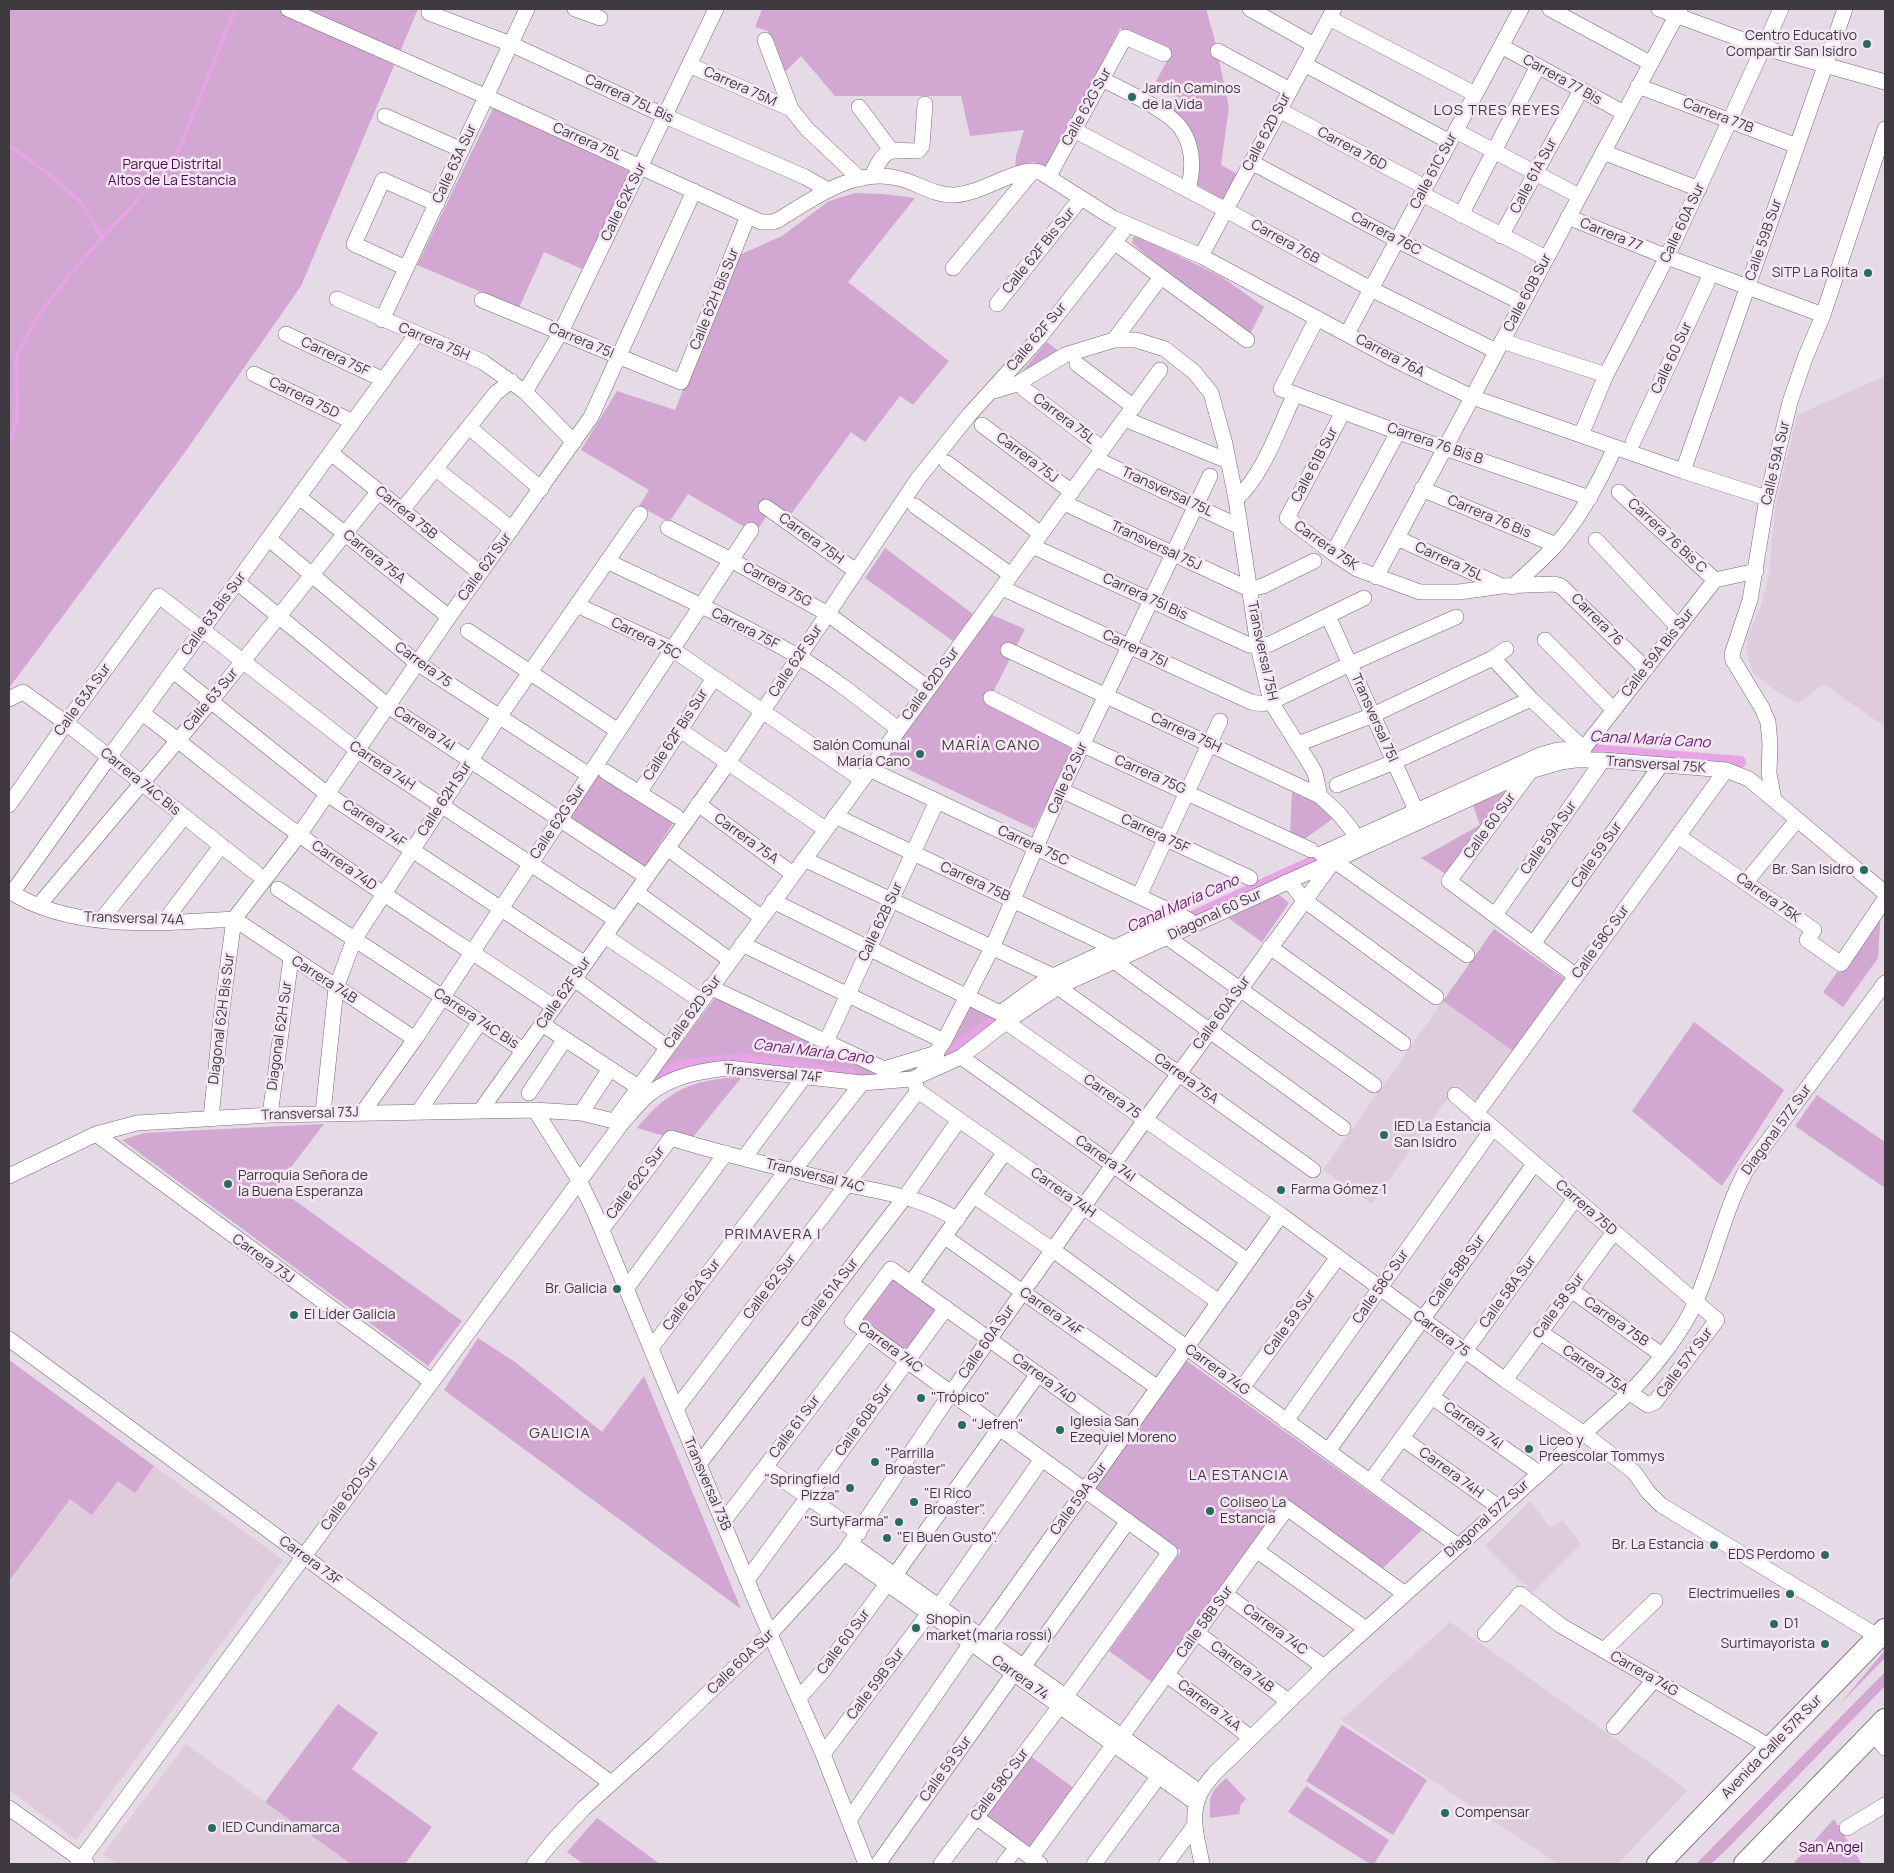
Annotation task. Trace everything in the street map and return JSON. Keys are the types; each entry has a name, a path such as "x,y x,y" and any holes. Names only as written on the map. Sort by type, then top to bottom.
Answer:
{"highway":[{"name":"Avenida Calle 57R Sur","path":"1658,1864 1882,1634"},
{"path":"1746,1864 1882,1730"}],"street":[{"name":"Carrera 75L","path":"288,9 767,223 778,220 828,190"},
{"name":"Calle 63A Sur","path":"382,320 527,9"},
{"path":"575,9 600,18"},
{"name":"Calle 62K Sur","path":"526,392 561,332 716,9"},
{"path":"1250,9 1314,45"},
{"name":"Calle 61C Sur","path":"1347,334 1521,9"},
{"path":"1550,9 1650,64"},
{"path":"1659,9 1678,12 1765,48 1885,82"},
{"name":"Calle 60A Sur","path":"1581,435 1606,375 1667,257 1765,48 1781,9"},
{"name":"Calle 59B Sur","path":"1683,471 1845,9"},
{"name":"Calle 60B Sur","path":"1376,577 1678,12"},
{"name":"Carrera 75L Bis","path":"430,13 511,44 665,116 806,177 828,190"},
{"path":"1331,14 1476,94"},
{"name":"Calle 62D Sur","path":"1201,256 1331,14"},
{"name":"Calle 62G Sur","path":"1049,176 1125,37 1164,54"},
{"path":"764,40 791,109 807,129 866,177"},
{"name":"Carrera 77 Bis","path":"1501,46 1624,113"},
{"path":"1218,51 1290,90"},
{"name":"Carrera 77","path":"1304,64 1453,137 1494,152 1579,196"},
{"name":"Carrera 75M","path":"690,65 791,109"},
{"path":"1461,215 1538,66"},
{"path":"1102,79 1162,112 1183,130 1192,164 1188,190"},
{"name":"Carrera 77B","path":"1638,86 1797,146"},
{"name":"Calle 61A Sur","path":"1502,236 1580,90"},
{"path":"866,177 883,155 891,150 918,151 924,142 925,104"},
{"path":"859,106 891,150"},
{"name":"Carrera 76D","path":"1280,110 1424,191 1461,215 1546,258"},
{"path":"385,116 462,150"},
{"name":"Calle 59A Sur","path":"1774,800 1769,773 1770,744 1768,722 1762,708 1733,660 1732,654 1750,600 1767,498 1790,402 1823,315 1885,128"},
{"name":"Carrera 76B","path":"1074,130 1371,289 1499,346 1606,375"},
{"path":"1603,152 1699,189"},
{"name":"Carrera 76C","path":"1252,162 1397,240 1522,303"},
{"path":"828,190 866,177 898,178 930,191 952,195 964,194 1014,174 1033,170"},
{"path":"953,268 1033,170"},
{"name":"Carrera 76A","path":"1033,170 1049,176 1128,225 1201,256 1417,372 1472,397 1683,471 1767,498"},
{"path":"406,268 354,244 383,180 437,204"},
{"name":"Calle 62I Sur","path":"234,919 299,835 417,663 591,417 694,191"},
{"name":"Calle 62F Bis Sur","path":"996,304 1082,198"},
{"name":"Calle 62H Bis Sur","path":"681,382 748,216"},
{"name":"Carrera 77","path":"1568,217 1747,288 1823,315"},
{"name":"Calle 62F Sur","path":"481,1110 728,763 916,480 969,415 1039,338 1128,225"},
{"path":"1114,242 1247,340"},
{"name":"Calle 60 Sur","path":"1633,442 1711,274"},
{"path":"1114,340 1161,276"},
{"name":"Carrera 75H","path":"337,299 416,335 483,362 526,392"},
{"name":"Carrera 75I","path":"482,300 681,382"},
{"path":"1236,499 1256,477 1317,318"},
{"name":"Carrera 75F","path":"286,334 384,380"},
{"name":"Calle 63 Bis Sur","path":"10,892 173,671 416,335"},
{"path":"990,392 1017,384 1065,355 1114,340 1136,340 1165,349 1194,372 1211,394 1225,444 1236,499 1238,526"},
{"path":"1077,364 1130,413 1228,461"},
{"name":"Calle 62D Sur","path":"82,1863 579,1180 618,1122 638,1088 667,1047 1160,370"},
{"name":"Carrera 75D","path":"254,374 354,422"},
{"path":"402,510 496,394 511,381"},
{"name":"Carrera 75L","path":"1024,390 1099,454"},
{"path":"526,392 574,442"},
{"name":"Carrera 76 Bis B","path":"1288,392 1590,498"},
{"name":"Calle 61B Sur","path":"1287,518 1344,412"},
{"name":"Carrera 75J","path":"982,425 1068,497"},
{"path":"469,427 540,489"},
{"path":"1333,553 1398,432"},
{"path":"1507,586 1556,545 1590,498 1615,447"},
{"name":"Carrera 75B","path":"331,453 480,573"},
{"name":"Transversal 75L","path":"1099,454 1238,526"},
{"path":"947,463 1041,534"},
{"path":"436,469 512,529"},
{"name":"Calle 62 Sur","path":"676,1409 848,1184 941,1047 992,948 1061,790 1210,476"},
{"name":"Carrera 76 Bis","path":"1422,490 1556,545"},
{"name":"Calle 63 Sur","path":"39,905 143,784 211,701 378,491"},
{"name":"Carrera 76 Bis C","path":"1619,492 1715,580"},
{"name":"Carrera 75A","path":"299,496 449,618"},
{"name":"Transversal 75J","path":"1068,497 1172,554 1249,589"},
{"name":"Carrera 75I","path":"915,506 1006,582 1129,646 1251,702 1262,704 1270,702"},
{"name":"Carrera 75H","path":"766,507 856,571"},
{"name":"Calle 62H Sur","path":"323,1113 336,988 354,940 470,760 640,514"},
{"name":"Carrera 75K","path":"1287,518 1333,553 1358,569 1420,592 1458,592 1507,586"},
{"name":"Transversal 75H","path":"1238,526 1258,646 1270,702 1315,773 1320,796"},
{"name":"Carrera 75G","path":"668,528 731,560 828,614 928,688"},
{"name":"Calle 62G Sur","path":"363,1112 415,1039 751,530"},
{"name":"Carrera 75","path":"269,538 417,663 589,775"},
{"name":"Carrera 75L","path":"1396,538 1507,586"},
{"path":"1596,540 1678,627"},
{"name":"Carrera 75I Bis","path":"1032,546 1249,645 1258,646"},
{"name":"Carrera 75F","path":"607,561 700,606 799,658 850,692 898,729"},
{"path":"1249,589 1263,586 1314,561"},
{"path":"1715,580 1756,571"},
{"name":"Calle 59A Bis Sur","path":"1579,754 1715,580"},
{"name":"Carrera 74I","path":"237,582 388,706 647,877"},
{"name":"Carrera 76","path":"1507,586 1554,584 1561,586 1646,669"},
{"name":"Calle 63A Sur","path":"9,804 158,596"},
{"name":"Carrera 74H","path":"158,596 357,750 616,920"},
{"path":"1258,646 1270,644 1364,598"},
{"name":"Carrera 75C","path":"577,605 672,649 762,712 865,774 936,801 1196,923"},
{"name":"Transversal 75I","path":"1328,616 1418,815"},
{"path":"1270,702 1456,617"},
{"path":"468,631 618,732"},
{"path":"1545,640 1614,710"},
{"path":"1298,744 1373,715 1493,658 1506,649"},
{"name":"Carrera 75H","path":"1008,650 1320,796 1352,830"},
{"path":"1493,658 1579,754"},
{"name":"Carrera 74F","path":"173,671 328,794 585,964"},
{"name":"Calle 62F Bis Sur","path":"639,792 714,678"},
{"name":"Carrera 74C Bis","path":"9,699 23,692 66,723 256,873"},
{"name":"Carrera 75G","path":"990,698 1083,745 1322,855 1466,955"},
{"path":"1337,785 1394,762 1531,699"},
{"name":"Carrera 74D","path":"142,713 299,835 554,1007"},
{"path":"1139,896 1220,721"},
{"path":"680,730 825,830"},
{"name":"Diagonal 60 Sur","path":"1418,815 1540,755 1558,750 1579,754"},
{"name":"Transversal 75K","path":"1530,771 1579,754 1603,760 1726,770 1749,779 1774,800"},
{"name":"Calle 59A Sur","path":"1494,915 1603,760"},
{"name":"Calle 59 Sur","path":"1533,944 1661,765"},
{"name":"Calle 58C Sur","path":"1476,1114 1726,770"},
{"name":"Calle 60 Sur","path":"1494,915 1449,882 1530,771"},
{"name":"Diagonal 60 Sur","path":"917,1082 961,1057 1003,1018 1017,1002 1041,983 1056,982 1115,955 1167,937 1286,882 1322,855 1530,771"},
{"path":"606,772 676,816"},
{"name":"Carrera 75F","path":"1061,790 1250,878"},
{"path":"1774,800 1885,893"},
{"name":"Calle 62B Sur","path":"826,1042 936,801"},
{"name":"Carrera 75A","path":"698,804 793,874"},
{"name":"Carrera 75B","path":"835,816 1014,900 1115,955 1210,1030 1343,1128"},
{"path":"101,920 184,817"},
{"path":"1746,882 1797,820"},
{"name":"Carrera 75K","path":"1678,836 1814,930 1807,940 1841,964 1885,899"},
{"path":"163,923 221,846"},
{"path":"667,848 761,917"},
{"name":"Calle 60A Sur","path":"534,1864 554,1840 611,1783 657,1742 770,1634 851,1543 989,1339 1178,1073 1304,900 1322,855"},
{"name":"Carrera 75A","path":"804,859 992,948 1056,982 1313,1170"},
{"path":"1286,882 1298,890 1304,900 1436,997"},
{"name":"Carrera 74C Bis","path":"278,889 524,1050"},
{"name":"Transversal 74A","path":"10,892 64,915 101,920 163,923 234,919"},
{"path":"636,892 730,960"},
{"name":"Carrera 75","path":"773,901 967,997 1003,1018 1281,1215 1422,1320 1582,1433 1634,1472 1648,1492 1661,1505 1882,1634"},
{"path":"1494,915 1576,976"},
{"name":"Diagonal 60 Sur","path":"1115,955 1182,916"},
{"name":"Carrera 74B","path":"234,919 415,1039"},
{"name":"Diagonal 62H Bis Sur","path":"210,1118 234,919"},
{"path":"605,936 701,1001"},
{"path":"1167,937 1374,1085"},
{"path":"742,944 848,995 941,1047"},
{"path":"1270,947 1404,1043"},
{"name":"Diagonal 62H Sur","path":"270,1115 291,958"},
{"path":"574,979 667,1047"},
{"name":"Diagonal 57Z Sur","path":"1198,1797 1214,1774 1250,1737 1324,1667 1582,1433 1629,1393 1662,1354 1696,1303 1735,1193 1747,1170 1885,983"},
{"path":"710,988 884,1069 941,1047"},
{"path":"419,1111 480,1022"},
{"path":"542,1024 638,1088"},
{"path":"529,1093 565,1039"},
{"name":"Carrera 74I","path":"961,1057 1248,1261"},
{"name":"Transversal 74F","path":"618,1122 662,1084 709,1070 728,1068 862,1083 917,1082"},
{"path":"580,1113 610,1069"},
{"path":"744,1158 804,1077"},
{"name":"Carrera 74H","path":"917,1082 959,1120 1219,1302"},
{"name":"Calle 62A Sur","path":"651,1348 790,1170 862,1083"},
{"name":"Carrera 75D","path":"1455,1095 1717,1320"},
{"name":"Transversal 73J","path":"9,1176 96,1134 137,1123 270,1115 481,1110 535,1110 580,1113 618,1122"},
{"name":"Transversal 73B","path":"535,1110 579,1180 602,1229 747,1580 823,1754 866,1864"},
{"name":"Calle 61A Sur","path":"699,1464 905,1197 959,1120"},
{"name":"Calle 58C Sur","path":"1286,1421 1492,1128"},
{"name":"Carrera 73J","path":"96,1134 432,1382"},
{"name":"Transversal 74C","path":"671,1138 726,1154 905,1197 940,1208 957,1220"},
{"name":"Calle 62C Sur","path":"602,1229 671,1138"},
{"path":"911,1283 1005,1152"},
{"path":"626,1289 726,1154"},
{"name":"Calle 58B Sur","path":"1328,1451 1534,1164"},
{"name":"Carrera 74G","path":"974,1196 1053,1250 1458,1546"},
{"name":"Calle 58A Sur","path":"1370,1482 1575,1199"},
{"name":"Calle 59A Sur","path":"848,1820 1281,1215"},
{"name":"Calle 58 Sur","path":"1505,1380 1614,1232"},
{"name":"Carrera 74F","path":"944,1237 1158,1388"},
{"name":"Calle 59 Sur","path":"1242,1388 1338,1257"},
{"name":"Carrera 74D","path":"852,1321 891,1269 1124,1436"},
{"name":"Carrera 75B","path":"1571,1290 1662,1354"},
{"name":"Calle 60B Sur","path":"747,1580 946,1308"},
{"name":"Calle 57Y Sur","path":"1652,1405 1717,1320"},
{"name":"Carrera 74C","path":"852,1321 1170,1552"},
{"name":"Calle 61 Sur","path":"723,1522 868,1332"},
{"name":"Carrera 75A","path":"1540,1332 1629,1393 1648,1405 1652,1405"},
{"name":"Carrera 73F","path":"9,1339 611,1783"},
{"name":"Calle 60 Sur","path":"799,1698 822,1672 891,1579 1038,1374"},
{"name":"Carrera 74I","path":"1432,1397 1538,1473"},
{"name":"Carrera 74H","path":"1402,1438 1500,1508"},
{"name":"Calle 59B Sur","path":"823,1754 934,1610 1042,1459"},
{"name":"Carrera 74","path":"765,1467 808,1496 851,1543 891,1579 1198,1797"},
{"name":"Calle 58B Sur","path":"1036,1861 1118,1740 1287,1508 1405,1594"},
{"name":"Calle 59 Sur","path":"878,1864 1128,1521"},
{"path":"1256,1550 1366,1629"},
{"name":"Calle 58C Sur","path":"941,1864 1063,1701 1170,1552"},
{"name":"Carrera 74C","path":"1225,1594 1324,1667"},
{"name":"Carrera 74G","path":"1485,1634 1520,1594 1560,1625 1772,1748"},
{"path":"1604,1650 1655,1601"},
{"name":"Carrera 74B","path":"1197,1633 1288,1701"},
{"name":"Carrera 74A","path":"1167,1675 1250,1737"},
{"path":"1614,1727 1654,1680"},
{"name":"Carrera 74","path":"1118,1740 1159,1776 1198,1797"},
{"path":"1094,1864 1159,1776"},
{"path":"1198,1797 1195,1825 1202,1864"},
{"path":"1848,1828 1885,1805"},
{"path":"9,1808 82,1863"},
{"path":"976,1817 1036,1861"},
{"path":"1166,1864 1195,1825"},
{"path":"1004,1864 1017,1847"}],"shaded area":[{"path":"1885,376 1885,727 1824,684 1798,703 1779,693 1753,673 1747,654 1747,638 1761,605 1769,574 1775,508 1797,415"},
{"name":"IED La Estancia San Isidro","path":"1443,1001 1513,1051 1478,1101 1456,1086 1372,1204 1323,1170"},
{"path":"9,1360 283,1560 76,1840 9,1790"},
{"path":"1530,1501 1550,1527 1562,1520 1581,1544 1532,1593 1485,1546"},
{"path":"1450,1622 1688,1790 1618,1864 1558,1864 1341,1720"},
{"name":"IED Cundinamarca","path":"186,1744 351,1864 117,1864 103,1854"}],"green space":[{"name":"Parque Distrital Altos de La Estancia","path":"9,9 418,9 301,286 183,455 9,688"},
{"path":"762,9 1206,9 1229,107 1221,165 1239,175 1224,201 1195,184 1191,135 1183,118 1168,110 1175,92 1156,81 1171,54 1120,28 1047,169 1034,162 1015,167 1016,156 1024,130 970,136 961,96 835,96 801,56 785,72 768,31 755,27"},
{"path":"494,106 631,172 582,269 544,252 519,308 417,265"},
{"path":"855,193 915,198 848,282 949,361 913,405 900,396 865,442 851,432 786,521 771,510 755,533 688,494 669,522 639,506 649,490 581,450 617,391 675,410 737,256 782,236 829,201"},
{"path":"1138,236 1222,277 1264,307 1249,336 1199,300 1132,243 1133,237"},
{"path":"1047,342 1060,352 1017,377"},
{"path":"885,548 973,614 953,641 865,578"},
{"path":"990,614 1025,629 988,702 1075,746 1034,829 886,759"},
{"path":"598,774 674,822 644,868 569,820"},
{"path":"1514,788 1449,876 1421,858 1480,825 1473,805"},
{"path":"1292,792 1316,803 1334,818 1303,840 1290,833"},
{"path":"1278,894 1289,903 1262,942 1228,918"},
{"path":"1881,910 1878,958 1843,1007 1823,992"},
{"path":"1494,929 1565,979 1513,1051 1443,1001"},
{"path":"715,998 891,1077 859,1076 739,1059 679,1066 651,1083"},
{"path":"969,1003 999,1018 941,1057"},
{"path":"1694,1022 1784,1090 1722,1186 1632,1111"},
{"path":"742,1077 688,1143 637,1128 660,1104 683,1089 709,1080"},
{"path":"1817,1095 1885,1142 1885,1188 1795,1126"},
{"path":"324,1124 276,1187 462,1321 428,1366 122,1140 144,1133"},
{"path":"892,1276 937,1310 905,1352 860,1318"},
{"path":"478,1338 515,1362 602,1432 644,1376 741,1609 444,1390"},
{"path":"9,1360 154,1466 135,1493 118,1481 92,1515 70,1499 9,1581"},
{"path":"1187,1361 1422,1530 1381,1570 1287,1501 1153,1683 1109,1651 1181,1551 1095,1488"},
{"path":"1885,1650 1885,1658 1839,1705"},
{"path":"1885,1672 1885,1686 1728,1848 1711,1864 1696,1864"},
{"path":"338,1704 378,1733 352,1769 432,1827 405,1864 351,1864 265,1802"},
{"path":"1342,1725 1427,1780 1393,1835 1306,1781"},
{"path":"1029,1755 1075,1789 1030,1851 984,1817"},
{"path":"1226,1778 1246,1799 1241,1804 1239,1814 1210,1818 1210,1804 1213,1791"},
{"path":"1306,1786 1389,1840 1374,1864 1370,1864 1288,1812"},
{"path":"597,1818 660,1864 583,1864 567,1852"},
{"name":"San Angel","path":"1834,1819 1862,1864 1793,1864"}],"waterway":[{"path":"9,441 17,422 16,357 37,317 68,277 171,164 181,145 235,9"},
{"path":"9,145 51,176 81,202 102,238"},
{"name":"Canal María Cano","path":"1576,753 1591,750 1740,762"},
{"name":"Canal María Cano","path":"1179,923 1332,853"},
{"name":"Canal María Cano","path":"889,1077 941,1057 1009,1011"},
{"name":"Canal María Cano","path":"651,1083 679,1066 739,1059 852,1075"}],"place":[{"name":"Centro Educativo Compartir San Isidro","path":"1867,44"},
{"name":"Jardín Caminos de la Vida","path":"1132,97"},
{"name":"SITP La Rolita","path":"1868,273"},
{"name":"Salón Comunal María Cano","path":"920,754"},
{"name":"Br. San Isidro","path":"1864,870"},
{"name":"IED La Estancia San Isidro","path":"1384,1135"},
{"name":"Parroquia Señora de la Buena Esperanza","path":"228,1184"},
{"name":"Farma Gómez 1","path":"1281,1190"},
{"name":"Br. Galicia","path":"617,1289"},
{"name":"El Líder Galicia","path":"294,1315"},
{"name":"\"Trópico\"","path":"921,1398"},
{"name":"\"Jefren\"","path":"962,1425"},
{"name":"Iglesia San Ezequiel Moreno","path":"1060,1430"},
{"name":"Liceo y Preescolar Tommys","path":"1529,1449"},
{"name":"\"Parrilla Broaster\"","path":"875,1462"},
{"name":"\"Springfield Pizza\"","path":"850,1488"},
{"name":"\"El Rico Broaster\".","path":"914,1502"},
{"name":"Coliseo La Estancia","path":"1210,1511"},
{"name":"\"SurtyFarma\"","path":"899,1522"},
{"name":"\"El Buen Gusto\".","path":"887,1538"},
{"name":"Br. La Estancia","path":"1714,1545"},
{"name":"EDS Perdomo","path":"1825,1555"},
{"name":"Electrimuelles","path":"1790,1594"},
{"name":"D1","path":"1774,1624"},
{"name":"Shopin market(maria rossi)","path":"916,1628"},
{"name":"Surtimayorista","path":"1825,1644"},
{"name":"Compensar","path":"1445,1813"},
{"name":"IED Cundinamarca","path":"212,1828"}],"district":[{"name":"LOS TRES REYES","path":"1497,111"},
{"name":"MARÍA CANO","path":"991,746"},
{"name":"PRIMAVERA I","path":"773,1235"},
{"name":"GALICIA","path":"560,1434"},
{"name":"LA ESTANCIA","path":"1239,1476"}]}
